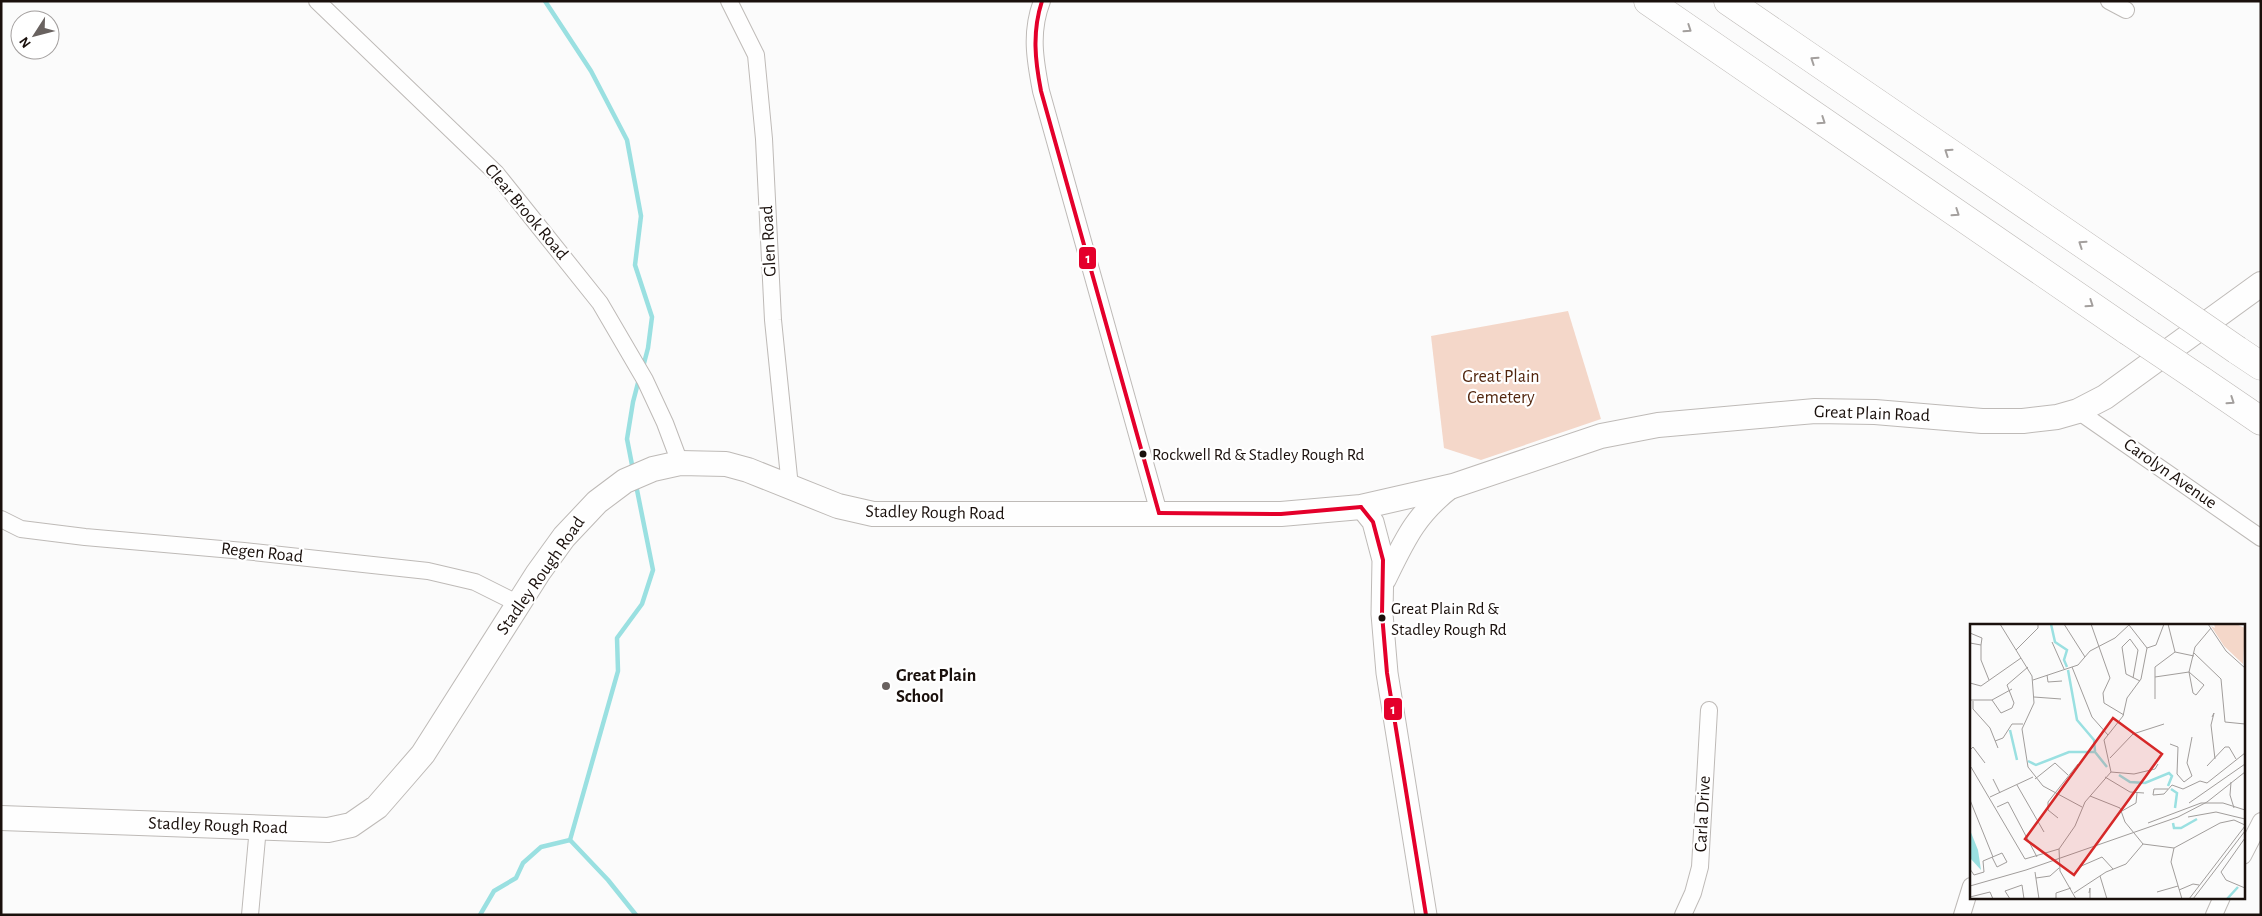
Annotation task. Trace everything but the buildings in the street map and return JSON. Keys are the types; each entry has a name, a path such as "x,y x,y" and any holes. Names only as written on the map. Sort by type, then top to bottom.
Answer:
{"highway":[{"path":"1648,1 2261,422"},
{"path":"1728,1 2261,366"}],"main road":[{"name":"Great Plain Road","path":"1361,507 1453,486 1601,436 1658,425 1816,411 1875,412 1982,421 2022,421 2057,417 2078,410 2105,397 2261,284"},
{"name":"Stadley Rough Road","path":"1,818 328,830 351,825 377,807 423,754 538,573 569,531 597,502 634,477 680,463 726,464 748,470 838,506 873,514 1281,514 1361,507"}],"street":[{"name":"Clear Brook Road","path":"317,1 496,173 600,303 645,380 680,463"},
{"name":"Glen Road","path":"729,1 756,55 764,139 773,320 790,487"},
{"path":"1042,1 1034,30 1034,59 1041,91 1159,514"},
{"path":"2109,1 2126,10"},
{"name":"Carolyn Avenue","path":"2078,410 2261,538"},
{"name":"Great Plain Road","path":"1384,582 1413,524 1440,496 1453,486"},
{"name":"Great Plain Road","path":"1361,507 1373,522 1384,560 1382,614 1387,673 1426,915"},
{"name":"Regen Road","path":"1,519 21,529 86,538 244,551 428,571 474,582 519,604"},
{"name":"Carla Drive","path":"1683,915 1693,893 1700,867 1709,710"},
{"path":"2244,854 2261,821"},
{"path":"250,915 258,827"},
{"path":"1962,915 1970,889"},
{"path":"2214,915 2222,898"}],"green space":[{"name":"Great Plain Cemetery","path":"1568,311 1601,419 1481,460 1444,448 1431,336"}],"waterway":[{"path":"545,1 591,71 627,140 641,216 635,265 652,317 648,348 643,367"},
{"path":"633,470 627,439 639,379"},
{"path":"636,485 653,570 642,604 617,638 618,671 570,840 608,880 636,915"},
{"path":"480,915 494,891 516,878 523,863 541,847 570,840"}],"transit line":[{"name":"1","path":"1042,1 1036,35 1037,68 1041,91 1159,513"},
{"name":"1","path":"1361,507 1373,522 1383,560 1382,614 1387,673 1426,915"},
{"name":"1","path":"1159,513 1281,514 1361,507"}],"place":[{"name":"Rockwell Rd & Stadley Rough Rd","path":"1143,454"},
{"name":"Great Plain Rd & Stadley Rough Rd","path":"1382,618"},
{"name":"Great Plain School","path":"886,686"}]}
